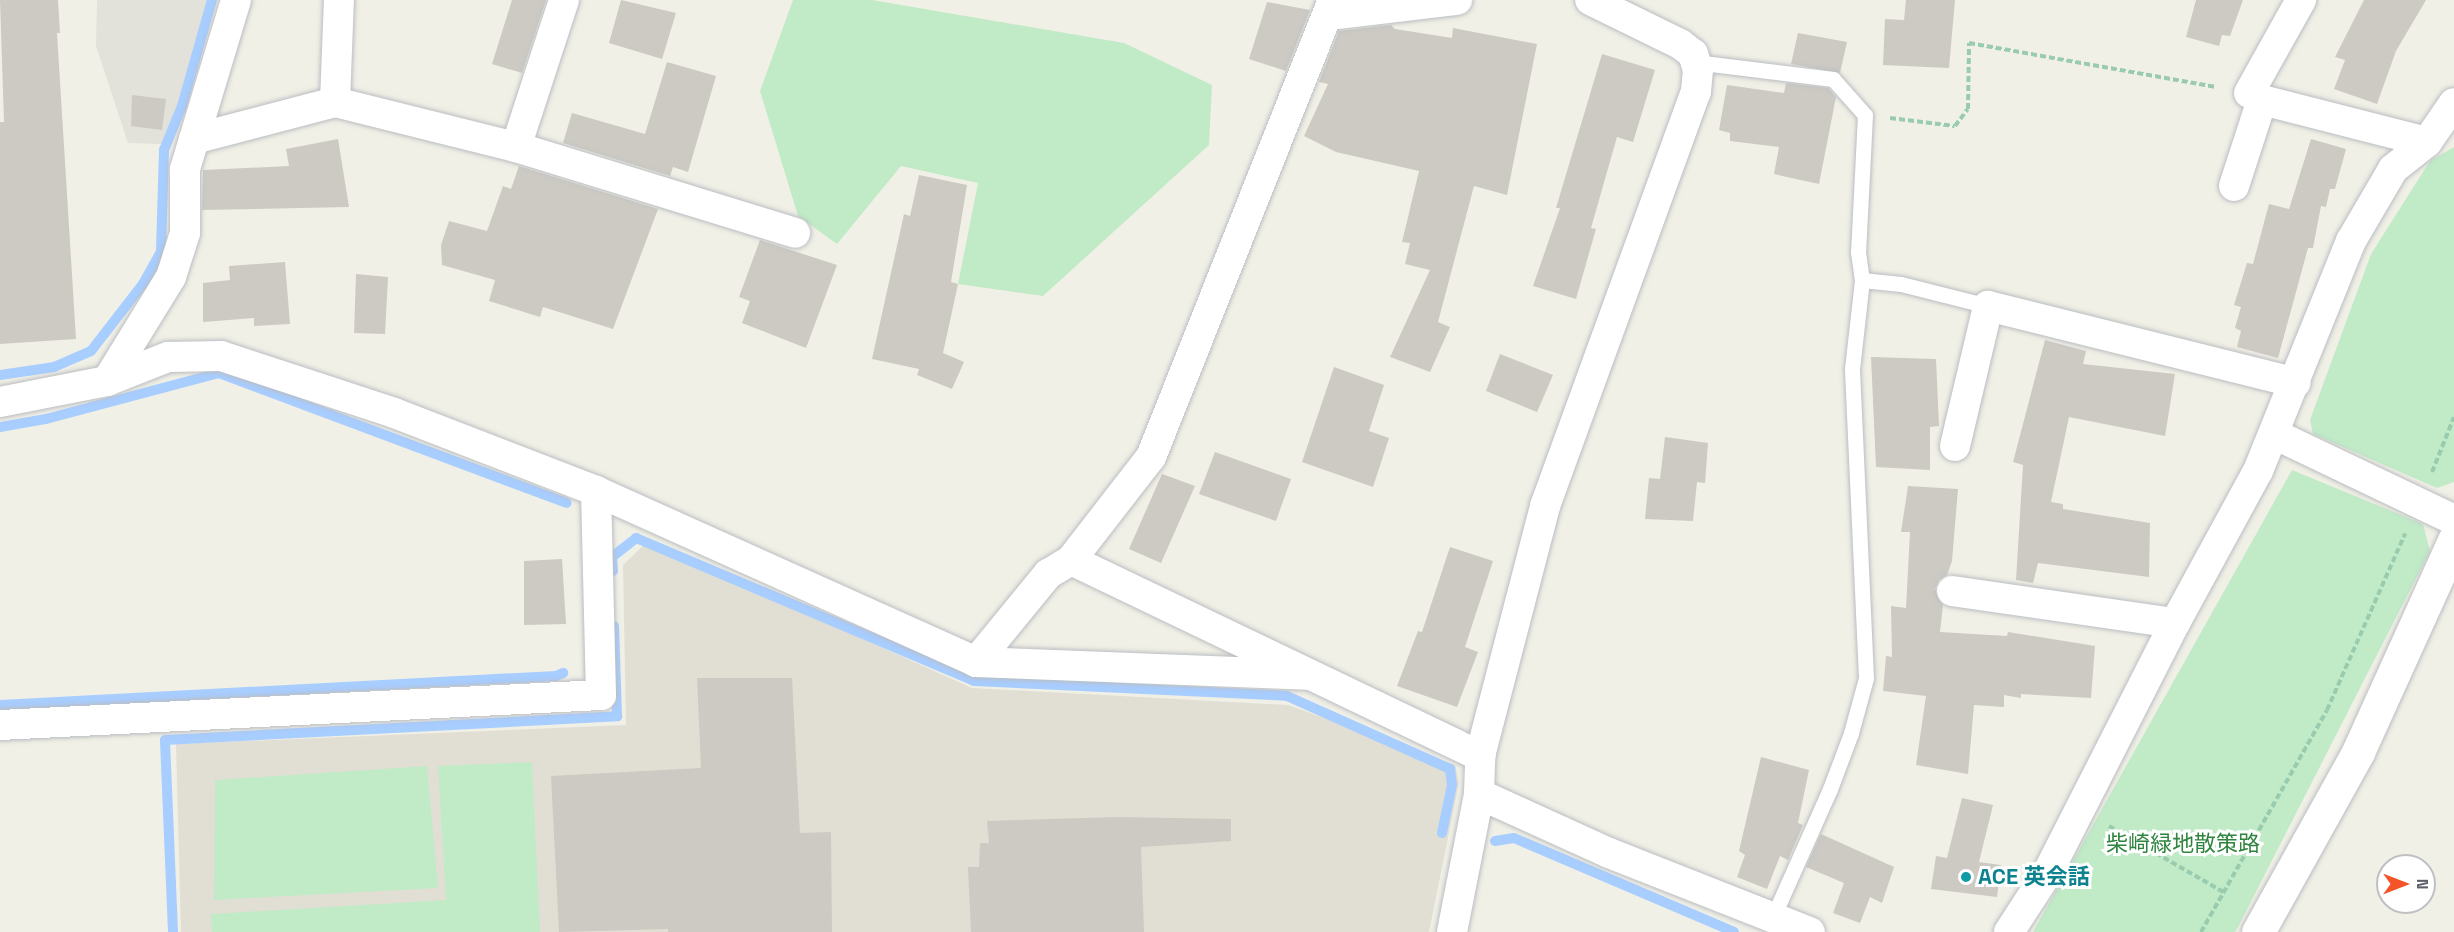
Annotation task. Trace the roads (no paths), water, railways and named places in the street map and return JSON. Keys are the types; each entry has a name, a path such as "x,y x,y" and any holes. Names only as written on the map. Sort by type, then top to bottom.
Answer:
{"street":[{"path":"107,381 171,277 185,233 185,169 236,0"},
{"path":"334,102 339,0"},
{"path":"516,147 564,0"},
{"path":"976,662 1048,574 1071,560 1151,457 1331,7 1456,0"},
{"path":"1452,932 1479,794 1480,756 1545,506 1696,92 1693,54 1680,44 1590,0"},
{"path":"2249,93 2301,0"},
{"path":"2234,186 2262,100 2427,142"},
{"path":"194,139 334,102 516,147 795,233"},
{"path":"2009,932 2048,872 2274,434 2351,241 2393,169 2427,142 2454,104"},
{"path":"1955,446 1988,306 2296,383"},
{"path":"0,402 107,381 168,357 221,356 394,413 596,492 976,662 1308,675"},
{"path":"2274,434 2454,520"},
{"path":"0,725 601,695 596,492"},
{"path":"2258,932 2358,752 2454,540"},
{"path":"1071,560 1480,756"},
{"path":"1952,591 2175,623"},
{"path":"1479,794 1608,853 1810,932"}],"lane":[{"path":"1695,62 1833,79 1865,115 1858,252 1862,280 1852,369 1866,678 1851,733 1830,789 1773,917"},
{"path":"1862,280 1900,284 1988,306"}],"waterway":[{"path":"0,375 54,367 91,351 143,284 161,251 164,150 182,106 212,0"},
{"path":"0,427 46,419 219,373 566,503"},
{"path":"613,571 612,557 636,538 974,681 1287,696 1450,769 1452,785 1442,833"},
{"path":"173,932 165,740 617,716 614,626"},
{"path":"0,705 556,676 563,673"},
{"path":"1495,841 1514,838 1734,932"}],"place":[{"name":"ACE 英会話","path":"1966,877"}],"park label":[{"name":"柴崎緑地散策路","path":"2183,844"}]}
